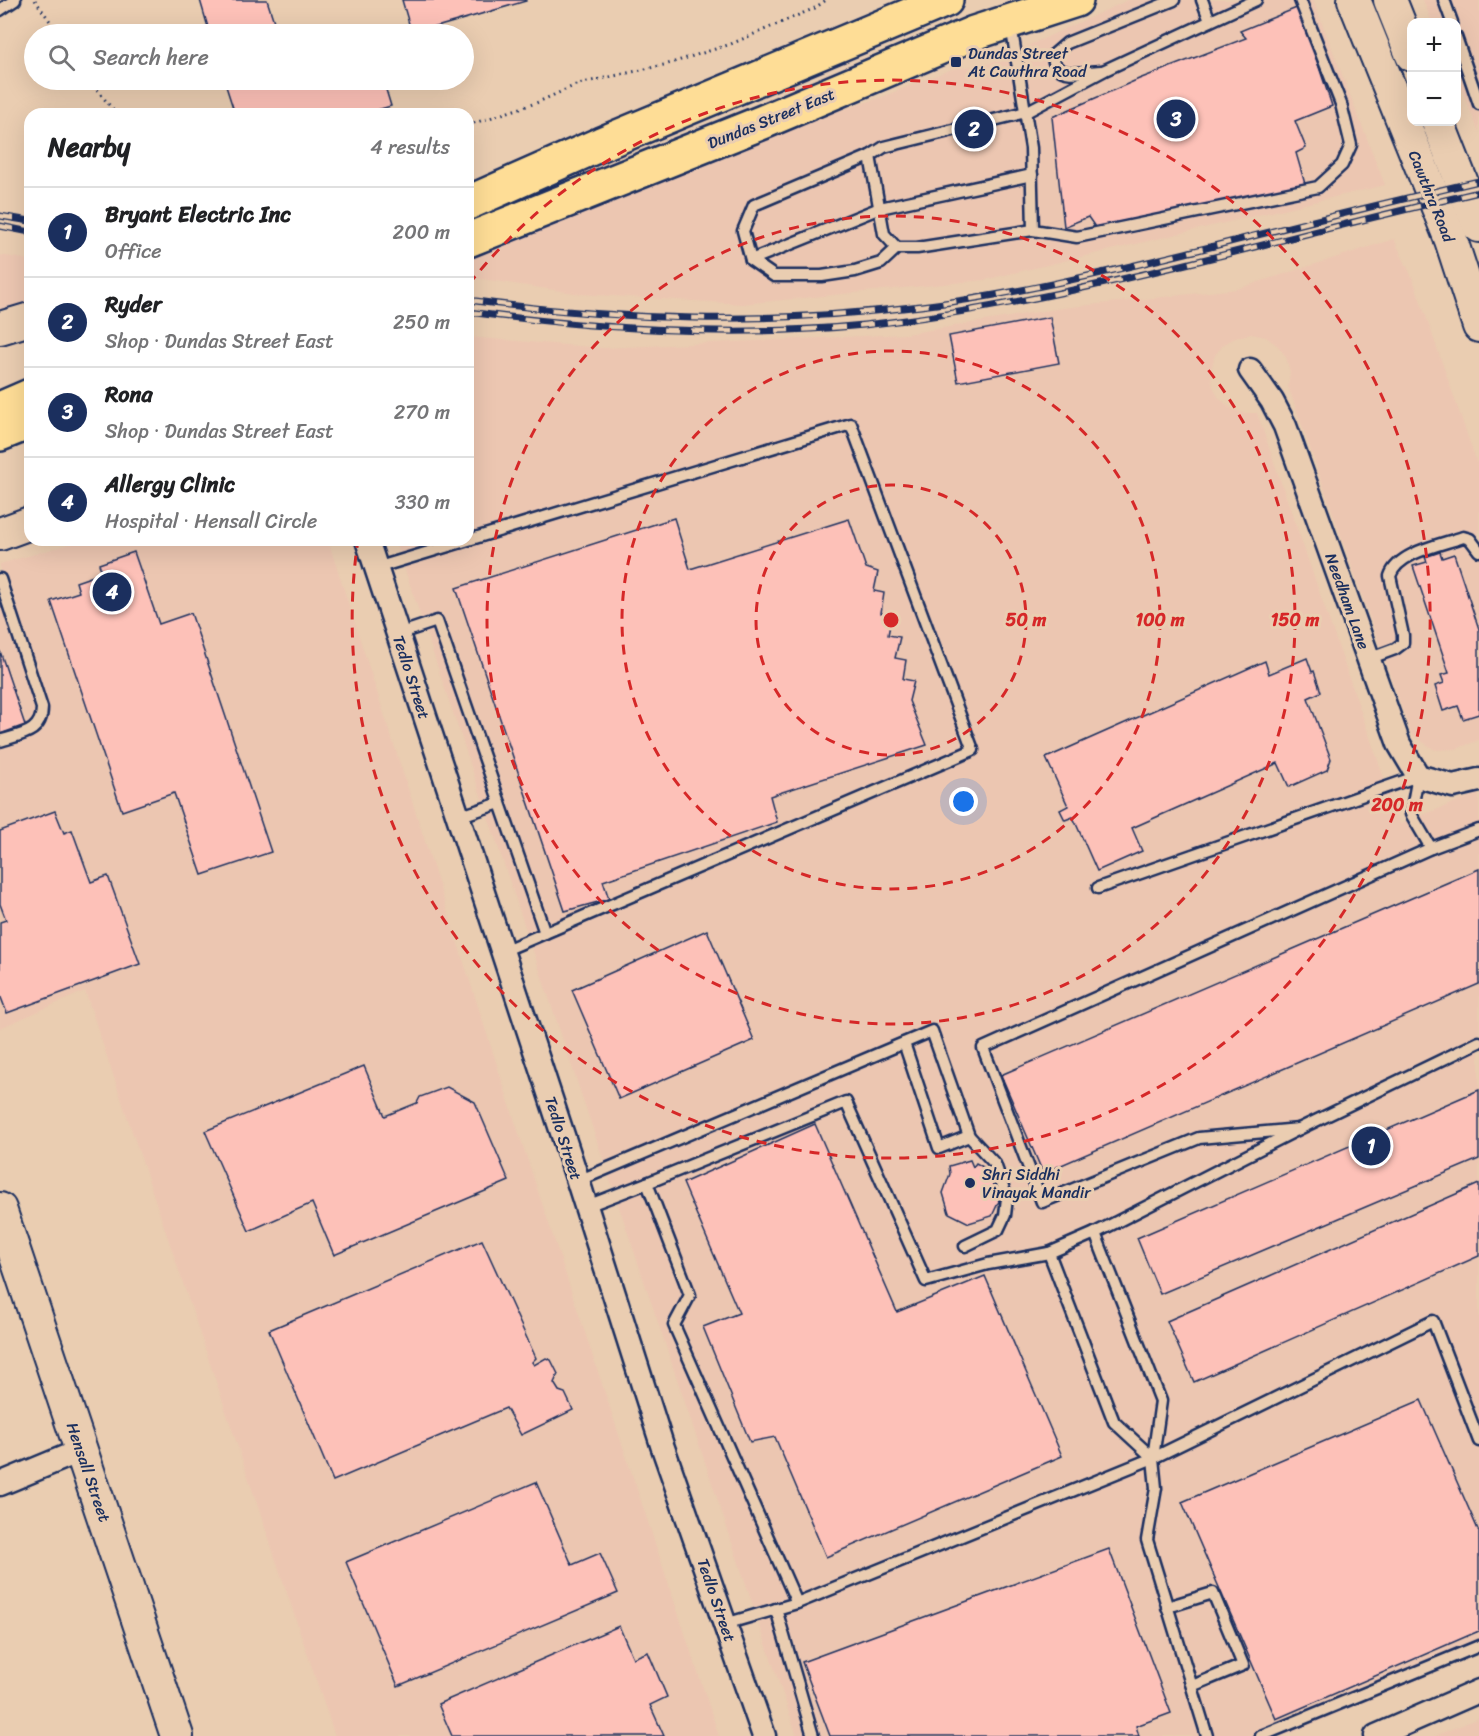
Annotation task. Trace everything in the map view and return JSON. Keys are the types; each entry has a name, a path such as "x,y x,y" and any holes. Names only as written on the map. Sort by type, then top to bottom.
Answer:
{"main road":[{"path":"838,45 851,33 921,0"},
{"path":"474,200 601,144 946,0"},
{"name":"Dundas Street East","path":"474,238 762,122 974,33 1006,7 1076,0"},
{"path":"0,409 24,399"},
{"path":"0,434 24,424"}],"street":[{"name":"Cawthra Road","path":"1354,0 1451,240 1479,326"},
{"path":"1390,0 1407,42"},
{"name":"Cawthra Road","path":"1440,126 1479,226"},
{"path":"0,327 24,321"},
{"name":"Needham Lane","path":"1250,370 1272,401 1285,426 1399,744 1418,776"},
{"path":"0,534 24,525"},
{"name":"Tedlo Street","path":"369,546 587,1206 662,1445 764,1736"},
{"path":"1418,776 1453,786 1479,780"},
{"name":"Hensall Street","path":"0,1209 177,1736"},
{"path":"0,1484 82,1449"},
{"path":"1376,1736 1479,1691"}],"lane":[{"path":"0,10 15,0"},
{"path":"1105,70 1068,73 1056,68 1053,55 1066,43 1174,0"},
{"path":"1202,0 1210,21"},
{"path":"1256,0 1105,70 1026,112 884,147 870,156 754,205 743,231 751,260 774,276 822,276 855,271 881,263 897,248 917,248 1033,230 1077,237 1318,187 1342,165 1351,145 1341,104 1300,0"},
{"path":"1444,0 1451,18"},
{"path":"1006,7 1031,148 1033,230"},
{"path":"1461,52 1479,104"},
{"path":"870,156 884,234 897,248"},
{"path":"751,260 880,208 1032,175"},
{"path":"474,538 851,424 973,750 503,951"},
{"path":"1368,659 1395,649 1403,643 1390,576 1398,562 1463,537 1470,539 1479,551"},
{"path":"376,568 449,546"},
{"path":"0,579 42,708 42,719 32,730 0,741"},
{"path":"398,634 437,621 544,933"},
{"path":"1098,888 1418,776 1411,814 1431,848"},
{"path":"459,817 500,803"},
{"path":"1299,1129 1199,1138 1042,1202 983,1048 1431,848 1479,830"},
{"path":"578,1181 932,1031 969,1136 994,1164 1007,1198 1005,1215 998,1230 965,1246"},
{"path":"587,1206 846,1102 926,1281 988,1264 1048,1253 1095,1233 1299,1129 1479,1042"},
{"path":"904,1043 939,1148 969,1136"},
{"path":"647,1183 690,1295 674,1325 797,1603"},
{"path":"1095,1233 1161,1401 1153,1458 1156,1488 1147,1540 1207,1736"},
{"path":"1048,1253 1114,1422 1153,1458"},
{"path":"725,1624 797,1603 1153,1458 1433,1321 1479,1441"},
{"path":"1167,1607 1213,1593 1243,1665 1192,1686"},
{"path":"776,1609 813,1736"},
{"path":"1261,1736 1479,1646"}],"path":[{"path":"35,0 52,24"},
{"path":"474,123 536,103 578,84 668,64 731,44 815,8 826,0"},
{"path":"98,90 111,108"}],"shaded area":[{"path":"1128,0 1313,0 1385,185 984,280 742,304 581,294 474,278 474,255 510,239 815,118 877,99 952,69 988,64"},
{"path":"1423,0 1479,0 1479,132 1461,89 1461,18 1430,18"},
{"path":"1394,239 1414,282 1479,469 1479,740 1456,749 1435,750 1411,734 1288,386 1290,372 1286,357 1278,346 1266,337 1251,334 1237,337 1224,344 1215,355 1211,370 1212,384 1218,397 1229,407 1243,413 1257,413 1400,824 1479,793 1479,1654 1284,1736 797,1736 397,546 474,546 474,337 603,348 906,334 1062,308 1237,289"},
{"path":"0,255 24,259 24,307 0,313"},
{"path":"62,546 330,546 522,1143 719,1736 335,1736 85,991 0,1028 0,564"},
{"path":"1479,1718 1479,1736 1435,1736 1447,1731"}],"building":[{"path":"200,0 267,0 275,24 207,24"},
{"path":"402,0 526,0 447,24 409,24"},
{"path":"1299,7 1332,106 1295,121 1306,148 1296,153 1305,184 1095,227 1088,217 1064,227 1052,117 1139,79 1246,38 1240,31"},
{"path":"227,90 386,90 391,106 384,108 233,108"},
{"path":"1050,317 1059,363 958,382 949,336"},
{"path":"674,518 690,569 849,519 866,568 878,572 874,591 884,593 881,613 892,615 888,635 900,637 895,658 906,660 903,679 914,681 909,701 927,745 770,796 777,822 603,881 609,899 565,911 456,588"},
{"path":"134,552 159,624 191,613 271,852 202,875 174,793 122,811 51,601 79,592 76,582 102,573 99,564"},
{"path":"1440,552 1442,558 1454,554 1479,629 1479,714 1463,719 1458,706 1443,711 1435,686 1444,683 1441,675 1449,673 1413,566 1427,562 1425,557"},
{"path":"0,651 25,725 0,734"},
{"path":"1307,658 1321,692 1308,698 1331,759 1327,770 1289,787 1278,763 1132,828 1142,851 1097,871 1073,817 1065,820 1060,810 1068,806 1046,758 1265,661 1269,674"},
{"path":"55,811 64,833 72,830 91,882 108,876 140,964 7,1013 0,995 0,922 6,920 0,904 0,831"},
{"path":"1479,869 1479,984 1043,1173 1001,1075"},
{"path":"707,930 754,1040 619,1099 572,990"},
{"path":"364,1066 385,1116 417,1103 420,1097 447,1087 475,1102 509,1181 334,1255 312,1203 249,1231 205,1131"},
{"path":"1479,1090 1479,1159 1160,1294 1137,1238"},
{"path":"815,1124 897,1312 985,1276 1062,1456 826,1557 775,1437 750,1442 703,1327 739,1313 683,1183"},
{"name":"Shri Siddhi Vinayak Mandir","path":"970,1160 973,1167 976,1163 990,1171 989,1174 999,1201 992,1216 969,1223 949,1213 943,1193 950,1174 949,1166"},
{"path":"1479,1184 1479,1256 1194,1382 1167,1321"},
{"path":"482,1240 536,1358 532,1362 534,1365 546,1358 551,1360 558,1374 554,1383 559,1391 565,1393 573,1410 521,1435 506,1408 333,1481 269,1330"},
{"path":"1421,1400 1479,1532 1479,1631 1276,1719 1182,1502"},
{"path":"536,1482 572,1565 600,1553 618,1593 398,1686 346,1562"},
{"path":"1109,1549 1171,1713 1136,1726 1139,1736 830,1736 802,1662"},
{"path":"619,1626 633,1658 648,1652 667,1697 650,1705 664,1736 452,1736 438,1704"}],"railway":[{"path":"474,301 582,312 694,318 806,316 921,306 991,296 1095,274 1479,181"},
{"path":"474,313 567,323 666,330 765,331 864,325 955,313 1090,286 1479,192"},
{"path":"0,216 24,220"},
{"path":"0,226 24,231"}],"place":[{"name":"Dundas Street At Cawthra Road","path":"956,62"},
{"name":"Rona","path":"1176,119"},
{"name":"Ryder","path":"974,129"},
{"name":"Allergy Clinic","path":"112,592"},
{"name":"Bryant Electric Inc","path":"1371,1146"},
{"name":"Shri Siddhi Vinayak Mandir","path":"970,1183"}]}
